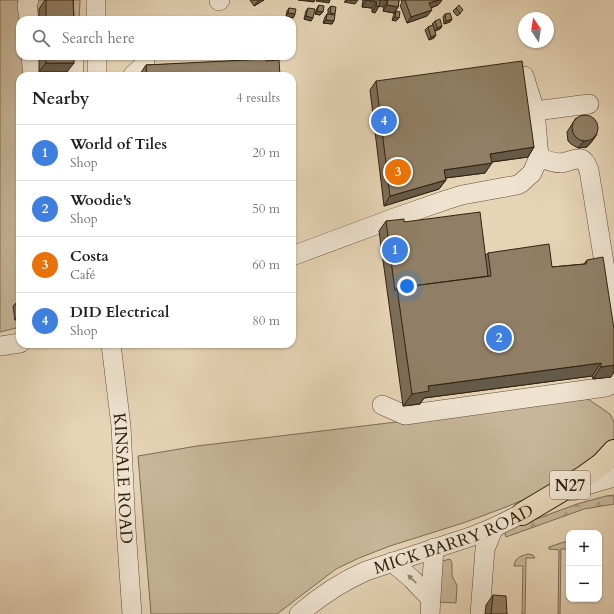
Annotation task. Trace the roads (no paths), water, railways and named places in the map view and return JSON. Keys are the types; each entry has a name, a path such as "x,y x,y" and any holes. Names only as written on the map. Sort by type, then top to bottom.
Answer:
{"highway":[{"name":"N27","path":"522,514 584,477 602,464 614,451"}],"street":[{"path":"29,0 29,16"},
{"path":"96,0 96,16"},
{"path":"31,60 33,72"},
{"path":"73,60 73,72"},
{"path":"97,60 97,72"},
{"path":"136,72 145,64 144,60"},
{"path":"296,255 446,200 522,183 532,173 539,157 535,111 524,76"},
{"path":"535,111 589,104"},
{"path":"539,157 550,162 560,163 580,158 587,163 614,324"},
{"path":"0,346 16,344"},
{"name":"KINSALE ROAD","path":"111,348 121,426 132,614"},
{"path":"382,405 405,415 606,387 614,383"},
{"name":"MICK BARRY ROAD","path":"299,614 353,576 473,536 555,498 587,485 614,477"},
{"path":"480,614 485,549 495,527"},
{"path":"470,614 473,536"},
{"path":"430,606 434,548"},
{"path":"392,562 412,579 430,606"}],"place":[{"name":"DID Electrical","path":"384,121"},
{"name":"Costa","path":"398,172"},
{"name":"World of Tiles","path":"395,250"},
{"name":"Woodie's","path":"499,338"}]}
